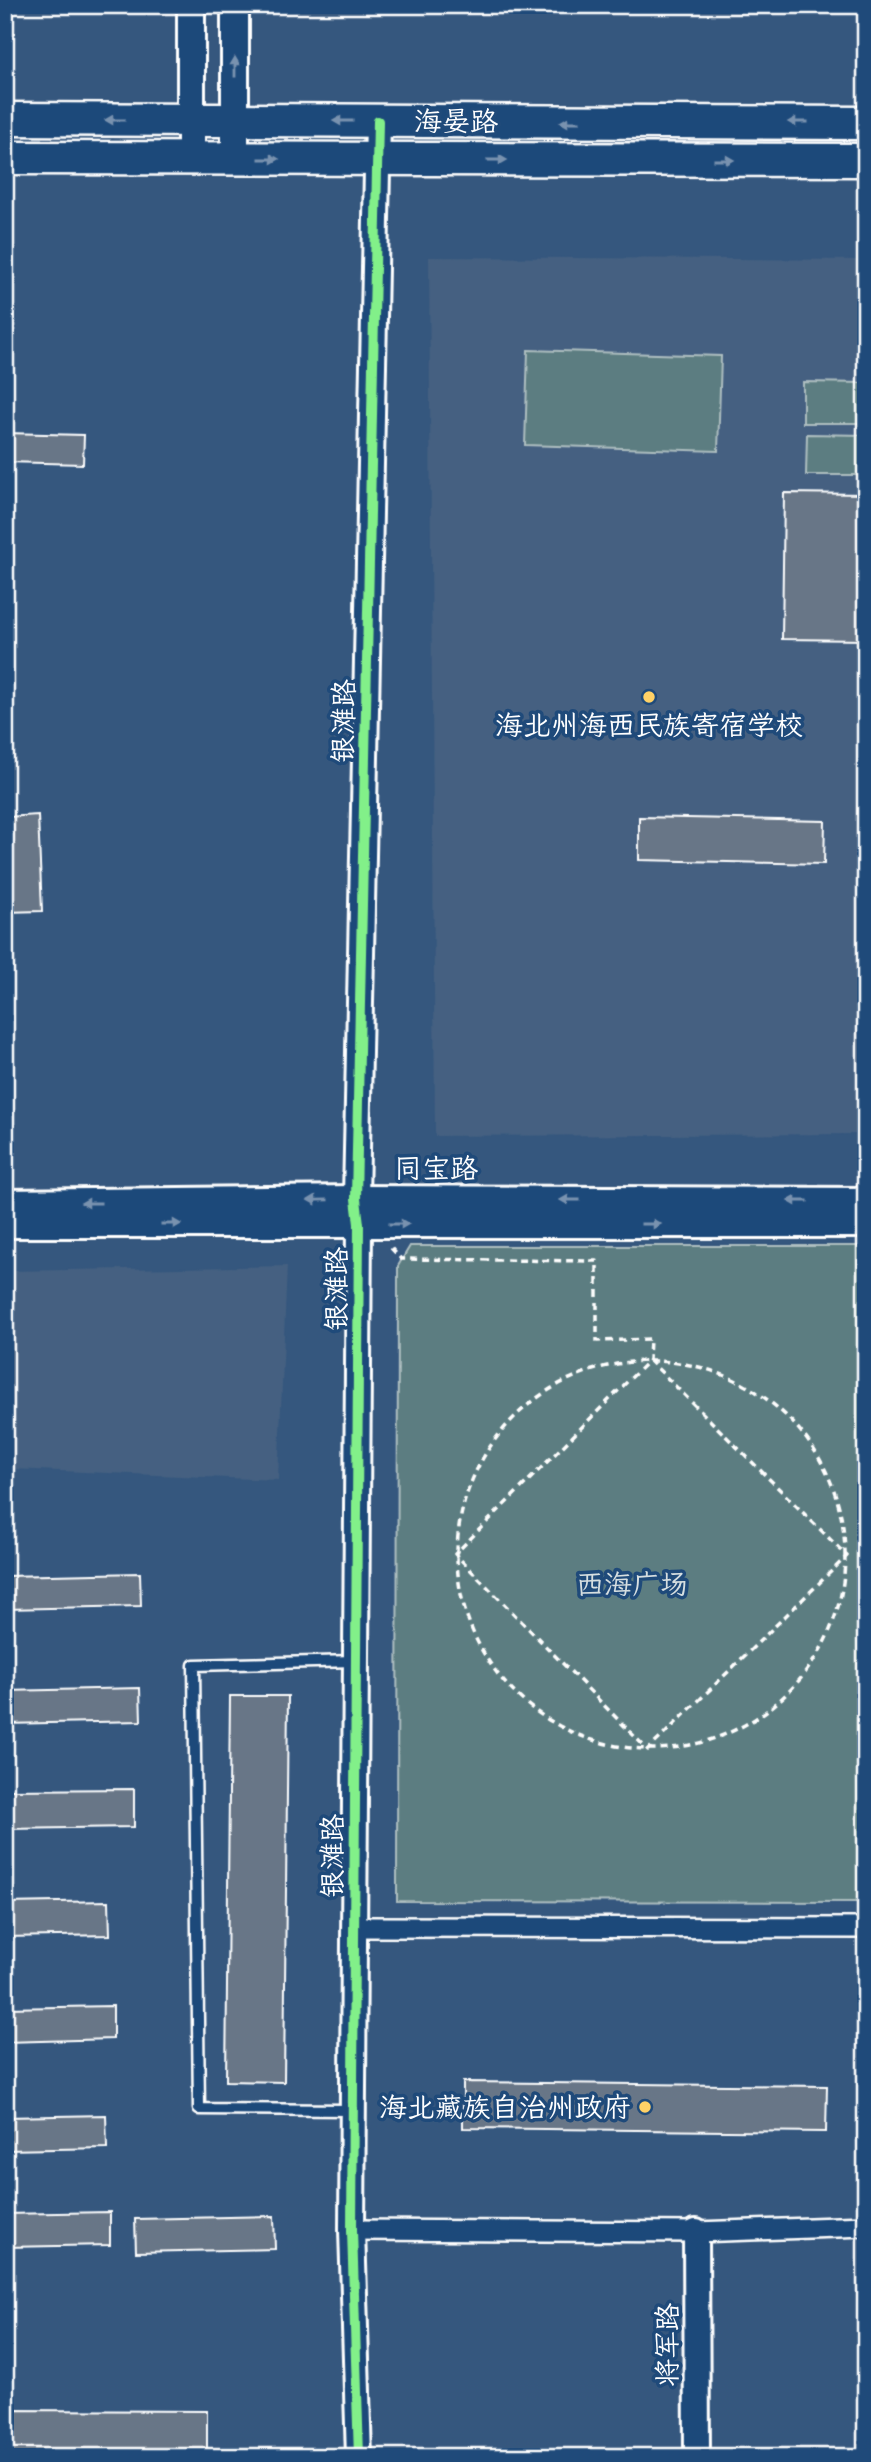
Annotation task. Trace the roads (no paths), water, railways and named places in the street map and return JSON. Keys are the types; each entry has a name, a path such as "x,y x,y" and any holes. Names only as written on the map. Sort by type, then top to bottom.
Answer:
{"highway":[{"name":"海晏路","path":"5,120 866,123"},
{"name":"海晏路","path":"5,158 866,160"}],"main road":[{"path":"191,5 191,159"},
{"path":"235,5 235,159"},
{"name":"同宝路","path":"5,1224 357,1212 866,1201"},
{"name":"同宝路","path":"5,1202 866,1224"}],"street":[{"name":"银滩路","path":"359,2457 352,2230 357,1212 378,121"},
{"path":"354,1927 866,1928"},
{"path":"352,2230 696,2232 866,2226"},
{"name":"将军路","path":"696,2232 697,2457"}],"lane":[{"path":"353,2110 199,2109 194,1665 356,1661"}],"place":[{"name":"海北州海西民族寄宿学校","path":"649,697"},
{"name":"海北藏族自治州政府","path":"645,2107"}],"park label":[{"name":"西海广场","path":"632,1584"}]}
